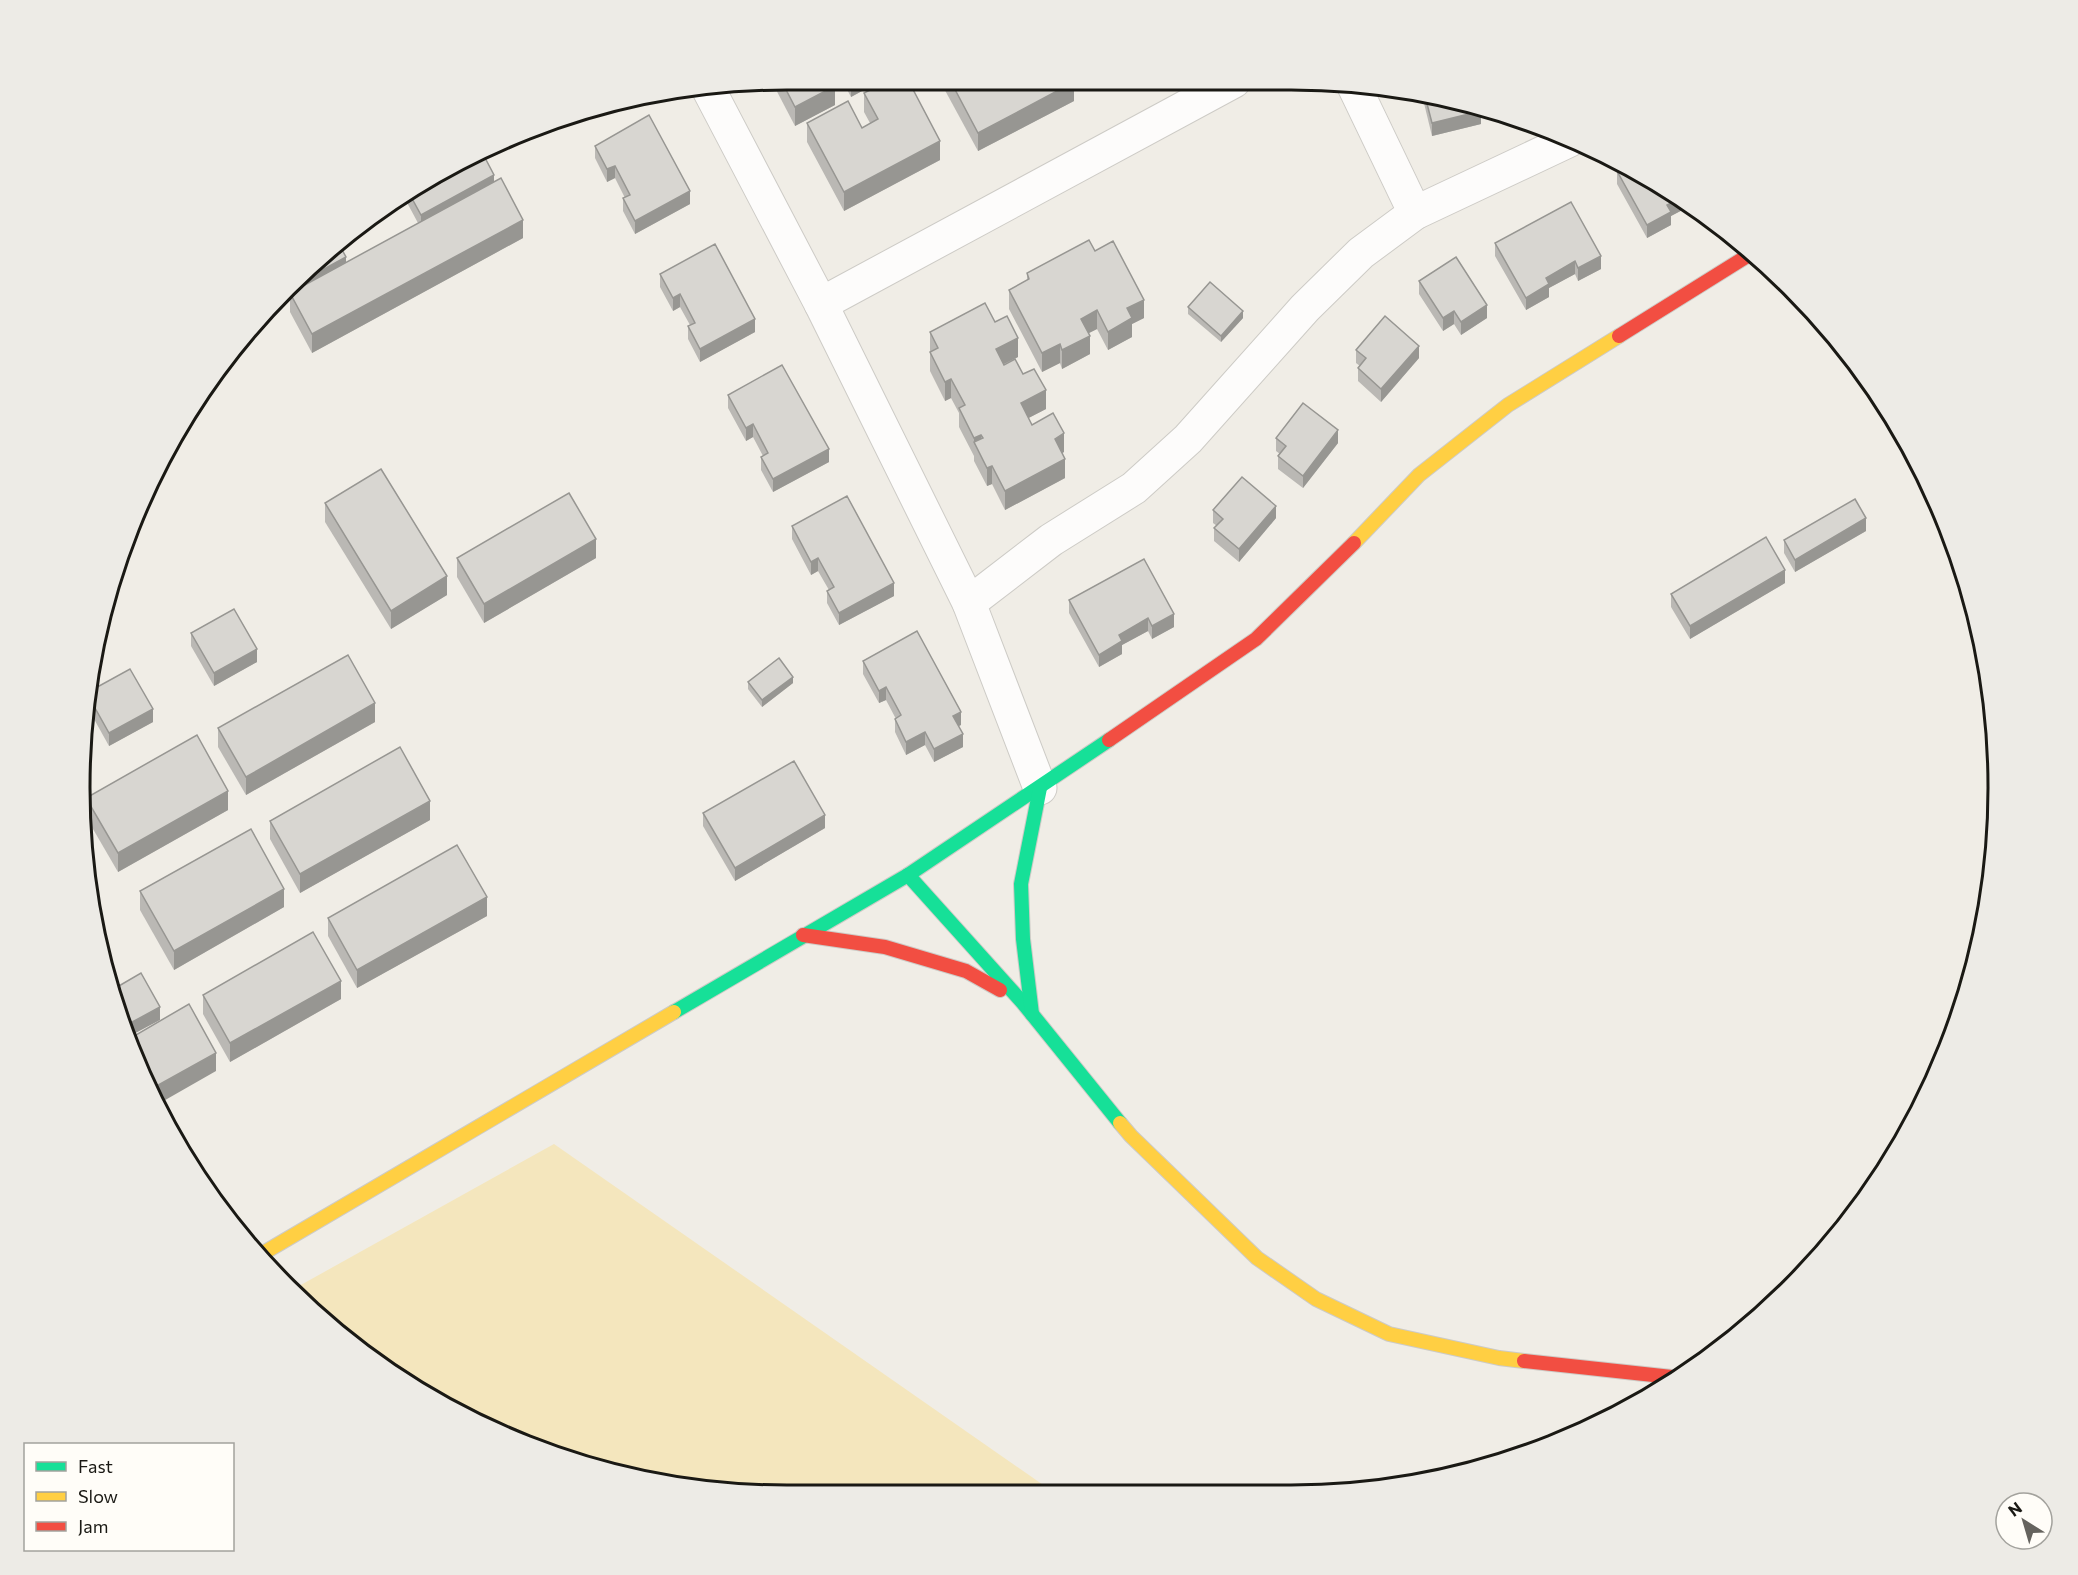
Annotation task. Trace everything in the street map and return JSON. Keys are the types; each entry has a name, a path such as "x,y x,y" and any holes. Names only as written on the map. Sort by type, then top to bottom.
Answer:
{"street":[{"path":"820,304 1217,90"},
{"path":"1357,93 1415,213"},
{"path":"711,94 820,304 969,603 1040,788 1021,884 1023,939 1032,1014"},
{"path":"969,603 1052,540 1134,489 1188,439 1305,308 1360,253 1415,213 1560,145"},
{"path":"267,1251 908,875 1040,788 1256,639 1419,475 1508,405 1744,258"},
{"path":"908,875 1023,1003 1131,1136 1257,1258 1316,1299 1389,1334 1488,1356 1664,1376"},
{"path":"803,935 885,947 966,971 1023,1003"}],"shaded area":[{"path":"554,1144 1043,1485 742,1484 651,1472 607,1461 521,1432 439,1392 363,1341 299,1286"}],"building":[{"path":"786,90 827,90 795,107"},
{"path":"870,90 913,90 940,141 844,192 807,123 848,101 862,128 878,119 864,93"},
{"path":"955,90 1059,90 978,133"},
{"path":"1427,103 1470,114 1432,123"},
{"path":"649,115 690,191 635,221 623,198 630,195 615,166 607,169 595,146"},
{"path":"486,159 494,175 421,215 413,200 439,183"},
{"path":"1617,172 1671,203 1667,205 1671,212 1647,225"},
{"path":"501,178 523,220 312,334 292,296 303,286"},
{"path":"1571,202 1601,256 1578,268 1575,261 1546,278 1549,284 1526,298 1495,243"},
{"path":"1089,240 1095,251 1113,241 1144,300 1127,308 1132,318 1108,332 1097,310 1081,319 1090,336 1062,350 1060,344 1042,353 1009,290 1029,279 1027,273"},
{"path":"715,244 755,319 700,349 688,326 695,323 680,294 673,298 660,274"},
{"path":"343,251 346,257 317,273"},
{"path":"1456,257 1487,305 1461,322 1454,311 1443,318 1419,281"},
{"path":"1210,282 1243,311 1221,336 1188,307"},
{"path":"985,303 995,322 1007,316 1018,338 996,349 1004,365 1015,359 1023,374 1034,369 1046,390 1021,403 1032,425 1053,413 1064,433 1055,439 1065,459 1005,491 992,466 987,468 974,442 983,438 981,435 974,438 959,408 965,405 951,379 945,382 930,352 938,348 930,332"},
{"path":"1385,316 1419,346 1381,389 1358,368 1366,358 1356,350"},
{"path":"782,365 829,449 773,479 761,457 768,453 753,424 746,428 728,395"},
{"path":"1303,403 1338,430 1303,476 1278,456 1286,446 1276,438"},
{"path":"381,469 447,576 391,611 325,503"},
{"path":"1242,477 1276,506 1239,549 1214,528 1223,519 1213,510"},
{"path":"569,493 596,539 484,604 457,558"},
{"path":"847,496 894,583 839,613 827,591 834,587 818,558 811,562 792,526"},
{"path":"1855,499 1866,518 1795,560 1784,540"},
{"path":"1766,537 1785,570 1690,626 1671,594"},
{"path":"1144,559 1174,614 1152,626 1148,618 1119,635 1122,641 1099,655 1069,600"},
{"path":"234,609 257,649 214,673 191,633"},
{"path":"917,631 961,712 953,716 963,734 934,749 925,732 906,742 895,719 901,715 886,687 879,691 863,661"},
{"path":"348,655 375,703 246,777 218,728"},
{"path":"779,658 793,677 762,700 748,682"},
{"path":"130,669 153,709 109,733 95,708 97,687"},
{"path":"197,735 228,791 118,853 90,806 90,796"},
{"path":"400,747 430,801 300,874 270,821"},
{"path":"794,761 825,815 735,868 703,813"},
{"path":"251,829 284,889 174,951 140,891"},
{"path":"457,845 487,897 357,970 328,918"},
{"path":"313,932 341,981 230,1043 203,995"},
{"path":"141,973 160,1007 131,1023 119,986"},
{"path":"189,1004 216,1053 157,1086 136,1035"}],"traffic: fast":[{"path":"674,1012 908,875 1109,740"},
{"path":"1032,1014 1023,939 1021,884 1040,788"},
{"path":"908,875 1023,1003 1120,1123"}],"traffic: slow":[{"path":"1354,543 1419,475 1508,405 1619,336"},
{"path":"267,1251 674,1012"},
{"path":"1120,1123 1257,1258 1316,1299 1389,1334 1499,1358 1524,1361"}],"traffic: jam":[{"path":"1619,336 1744,258"},
{"path":"1109,740 1256,639 1354,543"},
{"path":"803,935 885,947 966,971 1000,990"},
{"path":"1524,1361 1664,1376"}]}
